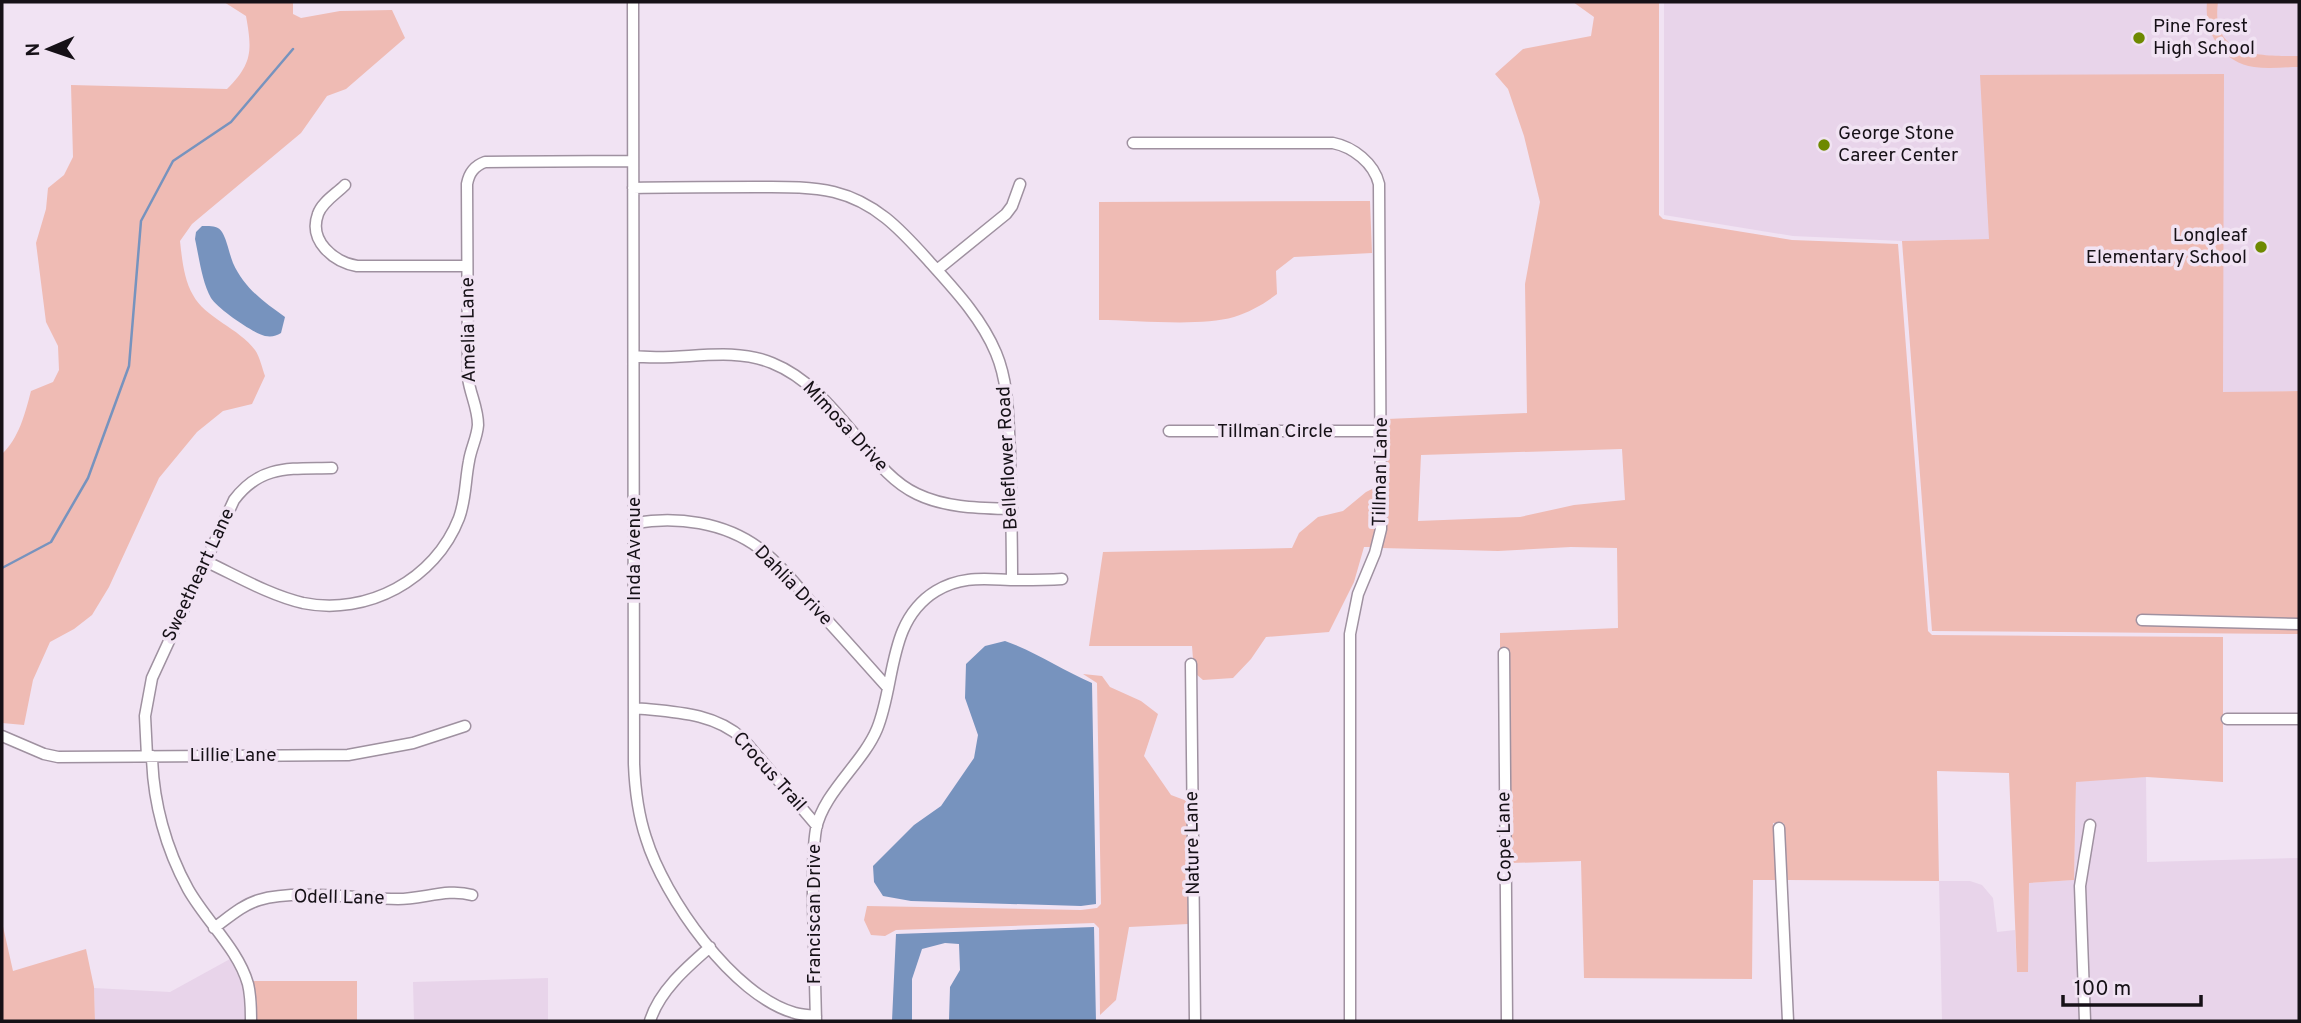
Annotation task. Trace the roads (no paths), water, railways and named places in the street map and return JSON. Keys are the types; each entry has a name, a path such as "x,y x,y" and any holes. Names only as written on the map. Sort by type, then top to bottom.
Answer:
{"street":[{"name":"Inda Avenue","path":"633,2 635,782 640,817 655,862 675,900 710,947 736,976 760,995 797,1014 816,1018"},
{"name":"Tillman Lane","path":"1133,143 1332,143 1348,147 1362,157 1376,174 1379,184 1380,537 1358,594 1350,634 1350,1021"},
{"name":"Amelia Lane","path":"205,561 279,596 330,606 362,602 382,596 418,574 436,557 449,539 464,505 469,460 478,428 468,378 467,184 475,167 485,162 633,161"},
{"path":"937,270 1006,214 1020,184"},
{"path":"345,186 325,203 317,218 317,229 324,248 340,262 357,266 467,266"},
{"name":"Belleflower Road","path":"632,188 792,187 832,191 853,198 882,214 906,236 974,314 1001,365 1008,399 1012,580"},
{"name":"Mimosa Drive","path":"634,356 669,359 720,355 771,362 804,380 891,477 911,491 937,502 1012,509"},
{"name":"Tillman Circle","path":"1169,431 1381,431"},
{"name":"Sweetheart Lane","path":"251,1021 250,993 245,977 233,954 187,887 168,842 157,803 145,716 152,678 234,500 250,482 266,473 284,469 332,468"},
{"name":"Dahlia Drive","path":"635,523 670,520 699,523 729,531 758,547 888,688"},
{"name":"Franciscan Drive","path":"816,1018 813,874 817,826 822,813 872,739 883,712 898,640 912,614 928,597 953,583 998,578 1062,579"},
{"path":"2142,620 2299,624"},
{"name":"Cope Lane","path":"1504,653 1507,1021"},
{"name":"Nature Lane","path":"1191,664 1195,1021"},
{"name":"Crocus Trail","path":"635,708 703,717 729,727 743,739 817,826"},
{"path":"2227,719 2299,719"},
{"name":"Lillie Lane","path":"2,736 51,756 348,755 413,743 465,726"},
{"path":"2085,1021 2080,886 2090,825"},
{"path":"1779,828 1788,1021"},
{"name":"Odell Lane","path":"214,928 249,904 272,897 399,899 460,891 472,895"},
{"path":"650,1021 660,1000 675,981 710,947"}],"water":[{"path":"202,226 213,226 220,230 243,280 262,300 285,317 281,333 265,336 244,326 211,298 203,277 195,239 196,232"},
{"path":"1005,641 1092,683 1096,904 1081,906 911,901 883,896 874,882 873,866 914,825 941,806 974,758 978,735 965,698 966,664 985,646"},
{"path":"1094,927 1096,1021 949,1021 950,987 960,970 959,944 945,943 922,949 912,979 912,1021 892,1021 896,934"}],"waterway":[{"path":"2,568 51,542 88,478 129,366 141,221 173,161 231,122 293,49"}],"place":[{"name":"Pine Forest High School","path":"2139,38"},
{"name":"George Stone Career Center","path":"1824,145"},
{"name":"Longleaf Elementary School","path":"2261,247"}]}
